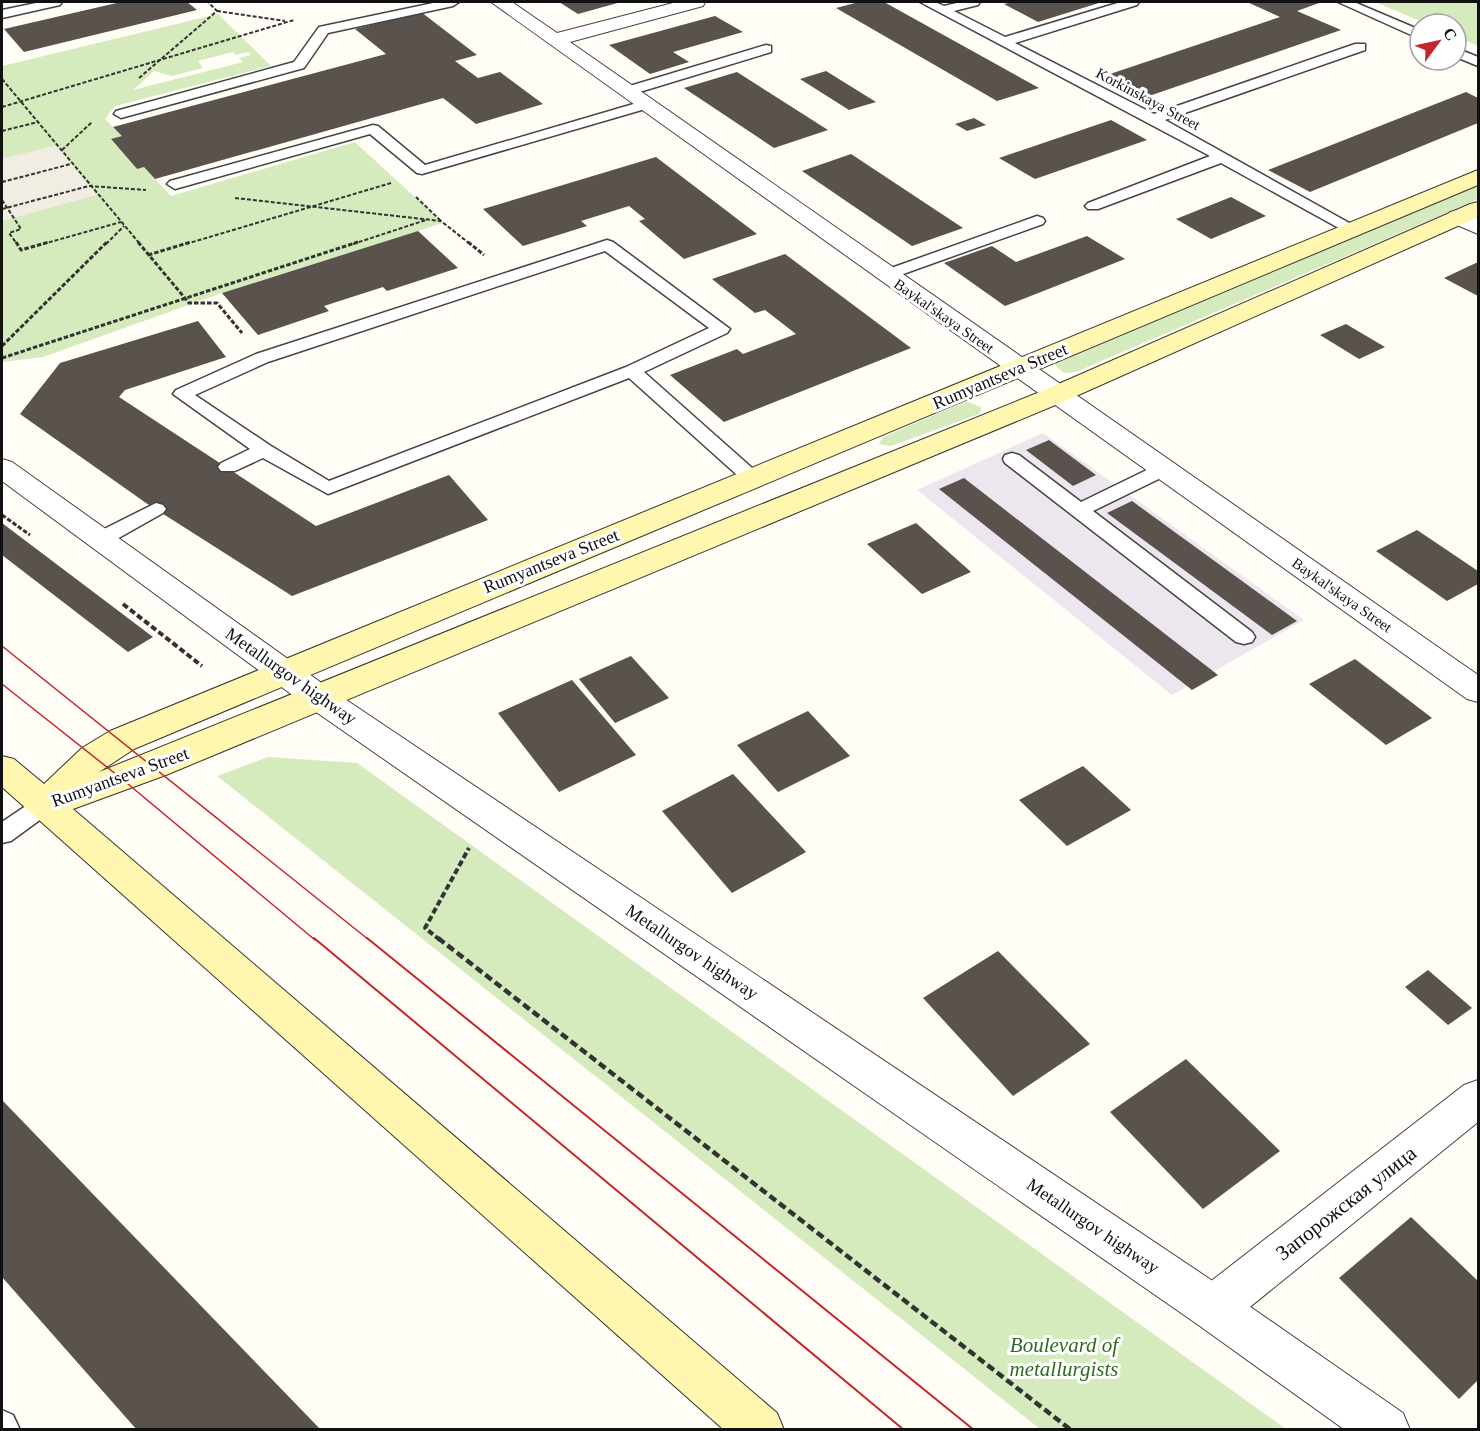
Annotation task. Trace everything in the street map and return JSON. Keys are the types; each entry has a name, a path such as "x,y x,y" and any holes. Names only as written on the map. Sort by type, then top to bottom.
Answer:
{"main road":[{"name":"Rumyantseva Street","path":"44,805 94,757 122,740 283,671 1479,177"},
{"name":"Rumyantseva Street","path":"44,805 122,779 1056,394 1472,218"},
{"path":"2,768 760,1430"}],"street":[{"name":"Baykal'skaya Street","path":"500,2 1479,691"},
{"path":"555,40 696,2"},
{"name":"Metallurgov highway","path":"2,468 318,697 1214,1308 1386,1430"},
{"name":"Запорожская улица","path":"1214,1308 1479,1098"}],"lane":[{"path":"2,14 56,2"},
{"path":"121,114 299,65 324,30 453,2"},
{"name":"Korkinskaya Street","path":"926,2 1153,119 1352,230"},
{"path":"943,10 974,2"},
{"path":"1003,42 1133,2"},
{"path":"1344,2 1408,31"},
{"path":"1153,119 1360,47"},
{"path":"628,91 765,48"},
{"path":"175,184 374,129 422,170 647,104"},
{"path":"1093,206 1222,157"},
{"path":"886,275 1037,221"},
{"path":"607,244 721,329 632,371 328,488 264,450 182,394 262,358 607,244"},
{"path":"632,371 753,478"},
{"path":"228,467 264,450"},
{"path":"1012,459 1244,637"},
{"path":"1080,510 1164,469"},
{"path":"101,539 156,509"},
{"path":"2,834 44,805"}],"path":[{"path":"208,2 217,12 288,21"},
{"path":"131,86 217,12"},
{"path":"2,107 299,19"},
{"path":"2,79 184,298 189,303 217,303 262,358"},
{"path":"62,150 96,118"},
{"path":"2,131 38,122"},
{"path":"2,182 71,164"},
{"path":"148,255 398,180"},
{"path":"2,209 89,186 148,190"},
{"path":"415,197 441,221 510,276"},
{"path":"230,198 441,221"},
{"path":"2,200 21,229 9,233 21,250 121,222"},
{"path":"2,357 427,220"},
{"path":"2,346 124,226"},
{"path":"2,515 37,540"},
{"path":"119,600 203,667"},
{"path":"489,813 425,928 1071,1430"}],"shaded area":[{"path":"57,145 96,195 2,221 2,159"},
{"path":"1043,433 1304,620 1172,695 917,490"}],"green space":[{"path":"1375,2 1478,2 1478,46 1468,41 1468,12 1408,12 1408,16"},
{"path":"218,14 271,66 115,106 105,119 122,136 111,140 137,169 144,167 171,196 355,142 443,223 222,293 43,357 2,362 2,66","holes":["233,52 236,55 248,52 251,55 239,58 243,62 133,90 154,71 172,76 203,68 198,61"]},
{"path":"1478,184 1478,199 1076,372 1064,373 1055,365 1058,360"},
{"path":"967,401 982,408 979,414 891,446 879,444 883,437"},
{"name":"Boulevard of metallurgists","path":"268,757 357,763 1286,1429 1040,1429 217,776"}],"building":[{"path":"121,2 187,2 197,10 24,52 4,29"},
{"path":"559,2 621,2 578,14"},
{"path":"859,2 884,2 1039,88 997,101 836,8"},
{"path":"1102,2 1038,22 1004,4"},
{"path":"1247,2 1319,3 1297,11 1341,30 1149,96 1107,75 1280,17"},
{"path":"421,12 477,55 455,61 478,78 500,72 543,104 476,124 443,98 155,179 144,167 137,169 111,139 122,136 113,127 386,54 355,29"},
{"path":"715,16 743,32 673,52 689,62 650,74 609,45"},
{"path":"826,71 876,102 849,110 800,79"},
{"path":"737,72 828,130 774,148 684,88"},
{"path":"1466,92 1478,98 1478,123 1310,192 1268,170"},
{"path":"974,118 986,125 967,131 955,124"},
{"path":"1111,120 1147,140 1035,179 999,158"},
{"path":"851,154 963,228 912,246 802,171"},
{"path":"656,157 757,234 684,259 639,221 645,219 629,206 581,221 587,226 523,246 483,209"},
{"path":"1231,197 1266,216 1211,239 1176,219"},
{"path":"418,231 458,268 387,291 383,287 324,306 329,311 258,335 222,293"},
{"path":"1087,236 1125,259 1005,306 944,263 992,246 1016,262"},
{"path":"785,254 911,348 724,422 670,375 737,349 743,354 796,334 765,310 755,313 712,279"},
{"path":"1478,262 1478,296 1444,278"},
{"path":"198,321 226,357 125,390 119,397 316,526 449,475 488,520 292,596 146,503 20,414 60,363"},
{"path":"1346,324 1385,347 1359,359 1320,335"},
{"path":"1049,440 1096,475 1073,486 1026,450"},
{"path":"964,478 1218,675 1192,690 939,489"},
{"path":"1132,501 1297,621 1272,635 1107,513"},
{"path":"2,523 153,637 128,652 2,555"},
{"path":"916,523 971,572 922,594 867,544"},
{"path":"1417,530 1478,571 1478,584 1447,601 1376,551"},
{"path":"631,656 669,698 615,723 579,679"},
{"path":"1355,659 1432,718 1386,745 1309,684"},
{"path":"572,680 636,755 559,792 498,713"},
{"path":"808,711 850,756 778,792 737,745"},
{"path":"1083,766 1131,810 1067,846 1019,800"},
{"path":"733,774 806,852 732,893 662,811"},
{"path":"998,951 1090,1044 1013,1096 923,998"},
{"path":"1428,970 1472,1008 1448,1025 1405,987"},
{"path":"1186,1059 1280,1151 1203,1209 1110,1112"},
{"path":"2,1100 321,1430 137,1430 2,1277"},
{"path":"1411,1217 1478,1281 1478,1380 1459,1399 1339,1278"}],"tram line":[{"path":"2,646 369,940"},
{"path":"2,684 122,779 315,940"},
{"path":"314,938 904,1430"},
{"path":"367,938 974,1430"}]}
